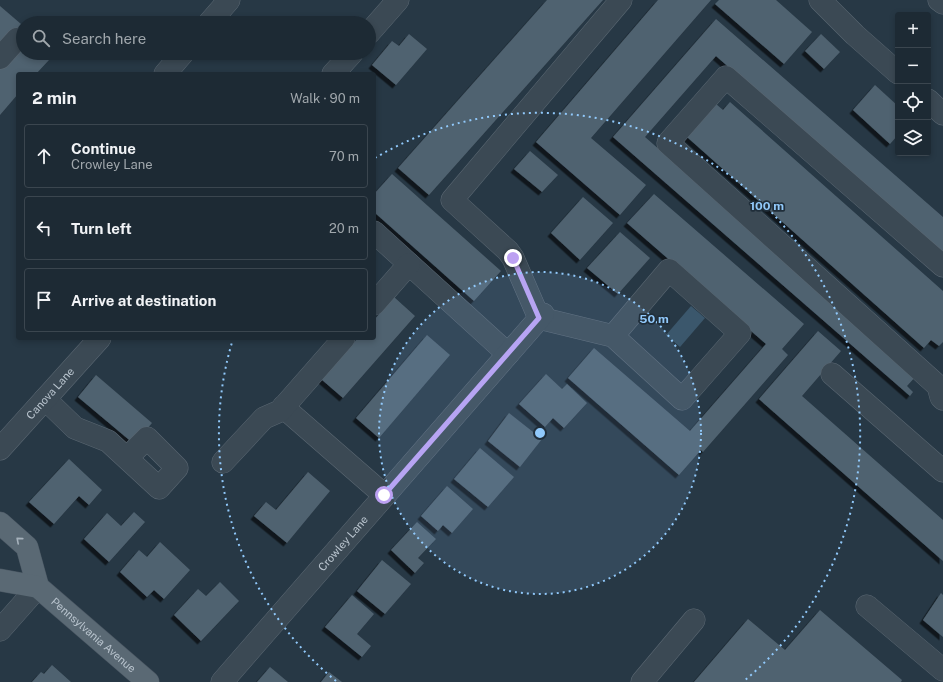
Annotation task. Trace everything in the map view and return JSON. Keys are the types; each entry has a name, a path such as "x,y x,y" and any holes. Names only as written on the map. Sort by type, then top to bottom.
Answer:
{"main road":[{"path":"0,523 27,547 38,587 0,580"},
{"name":"Pennsylvania Avenue","path":"38,587 148,682"}],"street":[{"path":"215,16 229,0"},
{"path":"376,25 398,0"},
{"path":"613,336 669,270 740,333 682,399 613,336 541,316 513,258 508,251 452,200 621,0"},
{"path":"820,0 855,35 895,70"},
{"path":"939,0 943,3"},
{"path":"0,58 16,40"},
{"path":"167,72 177,60"},
{"path":"335,72 346,60"},
{"path":"943,266 726,77 668,143 938,386 943,399"},
{"path":"931,103 943,114"},
{"path":"376,234 508,354"},
{"path":"376,302 409,264"},
{"name":"Crowley Lane","path":"222,682 541,316"},
{"name":"Canova Lane","path":"0,449 98,340"},
{"path":"223,462 264,418 280,411 342,340"},
{"path":"832,374 942,467"},
{"path":"45,399 75,428 108,441 127,458"},
{"path":"283,407 384,495"},
{"path":"0,630 38,587"},
{"path":"866,606 943,670"},
{"path":"642,682 694,620"}],"water":[{"path":"691,306 705,318 680,347 666,335"}],"building":[{"path":"547,0 603,0 429,195 398,168"},
{"path":"658,0 711,0 591,138 646,185 620,215 536,142"},
{"path":"719,0 776,0 812,32 784,64 715,4"},
{"path":"0,6 16,20 16,30 0,48"},
{"path":"716,19 943,217 943,255 716,56 645,137 917,375 907,386 913,392 910,396 613,137"},
{"path":"409,34 427,49 396,85 372,65 392,41 399,46"},
{"path":"821,34 840,52 824,69 805,51"},
{"path":"16,51 16,60 49,60 38,72 16,72 16,96 0,115 0,69"},
{"path":"875,85 895,103 895,138 890,144 853,110"},
{"path":"730,102 943,291 943,342 939,346 931,340 924,348 687,137 716,104 723,110"},
{"path":"530,151 558,175 542,192 514,169"},
{"path":"392,174 501,271 474,301 376,214 376,192"},
{"path":"654,194 804,324 782,349 788,355 703,452 701,450 679,475 568,378 594,348 690,431 766,344 627,223"},
{"path":"583,197 613,223 580,260 551,233"},
{"path":"620,232 650,258 618,294 587,268"},
{"path":"394,297 415,316 343,398 321,379 356,340 376,340 376,318"},
{"path":"818,331 841,351 802,396 943,520 943,561 759,399"},
{"path":"427,335 450,355 379,438 356,418"},
{"path":"546,374 562,389 567,384 587,403 564,428 553,418 545,427 519,404"},
{"path":"96,375 152,423 134,444 78,397"},
{"path":"509,413 542,439 520,467 488,441"},
{"path":"480,448 514,477 488,507 454,479"},
{"path":"69,459 102,490 89,505 79,496 54,524 29,502"},
{"path":"308,472 330,491 287,543 254,516 266,502 276,510"},
{"path":"447,486 473,509 452,533 443,525 438,531 421,516"},
{"path":"134,512 145,522 109,562 84,539 107,513 121,526"},
{"path":"417,522 436,539 418,558 424,563 415,573 391,550"},
{"path":"160,542 190,570 164,599 154,590 147,597 120,572 139,550 147,557"},
{"path":"382,560 411,584 385,614 357,591"},
{"path":"220,582 239,601 201,641 174,615 198,589 206,596"},
{"path":"941,593 943,595 943,637 923,620"},
{"path":"352,595 374,614 357,634 371,646 362,657 325,627"},
{"path":"820,610 902,680 901,682 694,682 748,619 785,650"},
{"path":"52,665 71,682 32,682 41,672 44,674"},
{"path":"270,667 288,682 257,682"},
{"path":"329,672 342,682 321,682"}],"route":[{"path":"384,495 539,318 513,258"}]}
